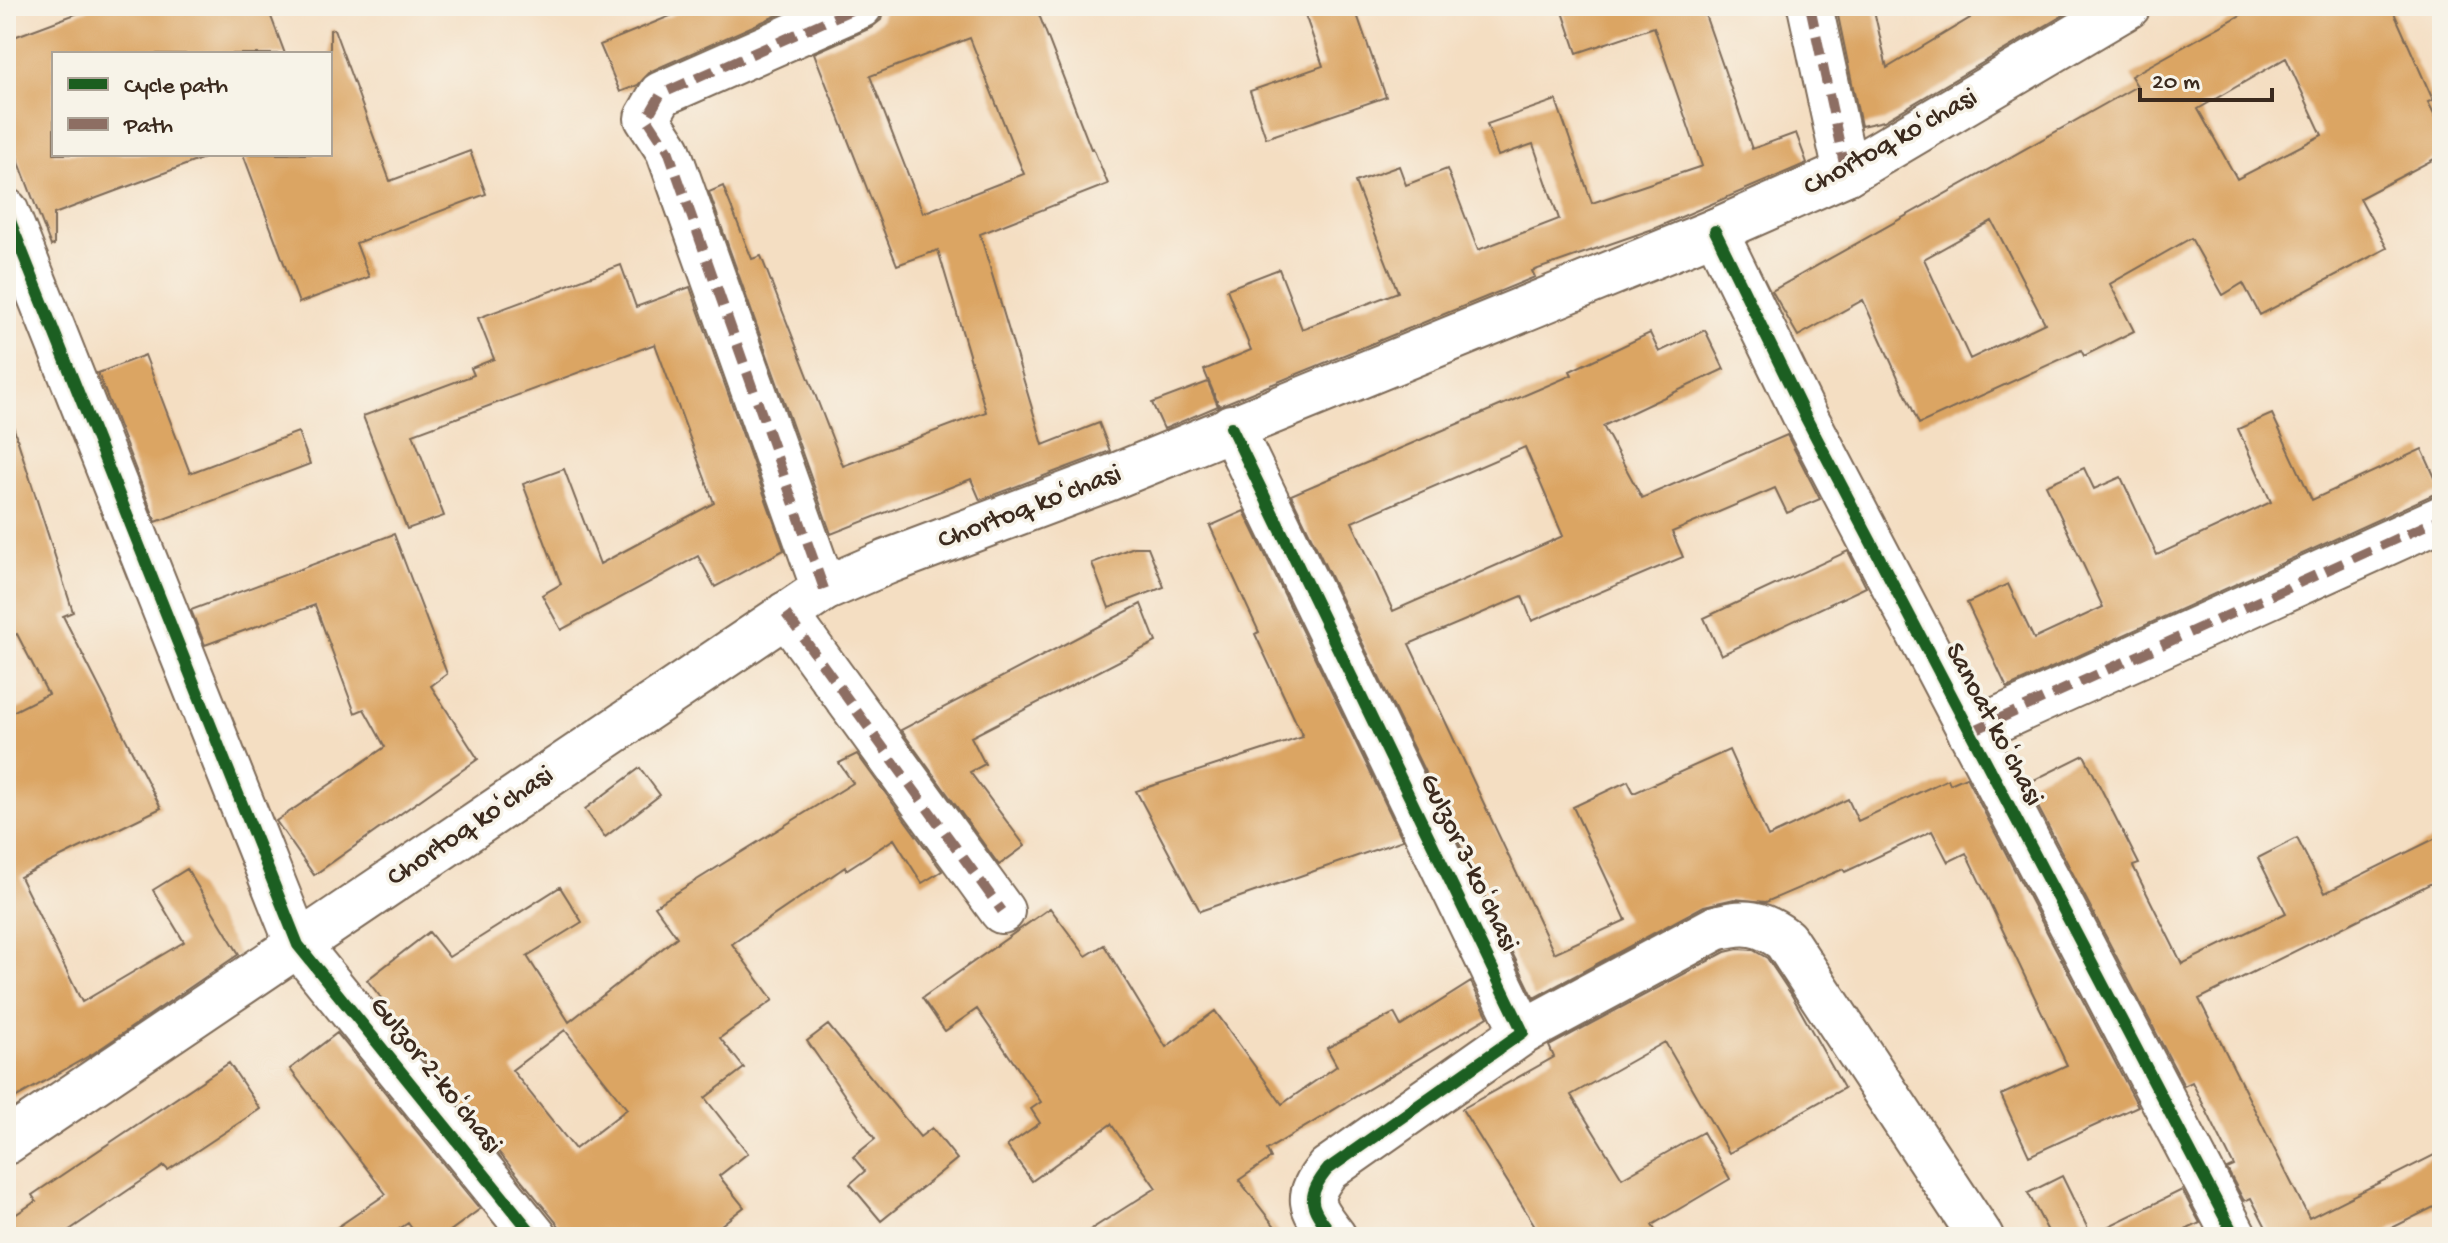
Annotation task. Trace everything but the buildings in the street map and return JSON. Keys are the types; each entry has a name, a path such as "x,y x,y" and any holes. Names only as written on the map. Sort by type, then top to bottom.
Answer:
{"street":[{"path":"824,589 668,150 647,118 661,94 860,6"},
{"path":"1810,6 1846,173"},
{"name":"Chortoq koʻchasi","path":"6,1142 824,589 1110,478 1715,231 1846,173 2128,6"},
{"name":"Gulzor 2-koʻchasi","path":"6,211 298,945 535,1237"},
{"name":"Sanoat koʻchasi","path":"1715,231 1805,416 2235,1237"},
{"name":"Gulzor 3-koʻchasi","path":"1231,427 1523,1032"},
{"path":"1970,732 2442,518"},
{"path":"786,614 1002,911"},
{"path":"1334,1237 1313,1208 1312,1194 1328,1169 1523,1032 1716,928 1736,923 1767,926 1785,940 1981,1237"}],"marked path":[{"path":"824,589 668,150 647,118 661,94 860,6"},
{"path":"1810,6 1846,173"},
{"path":"1970,732 2442,518"},
{"path":"786,614 1002,911"}],"cycle path":[{"path":"6,211 298,945 535,1237"},
{"path":"1715,231 1805,416 2235,1237"},
{"path":"1231,427 1523,1032 1328,1169 1315,1189 1313,1204 1334,1237"}]}
